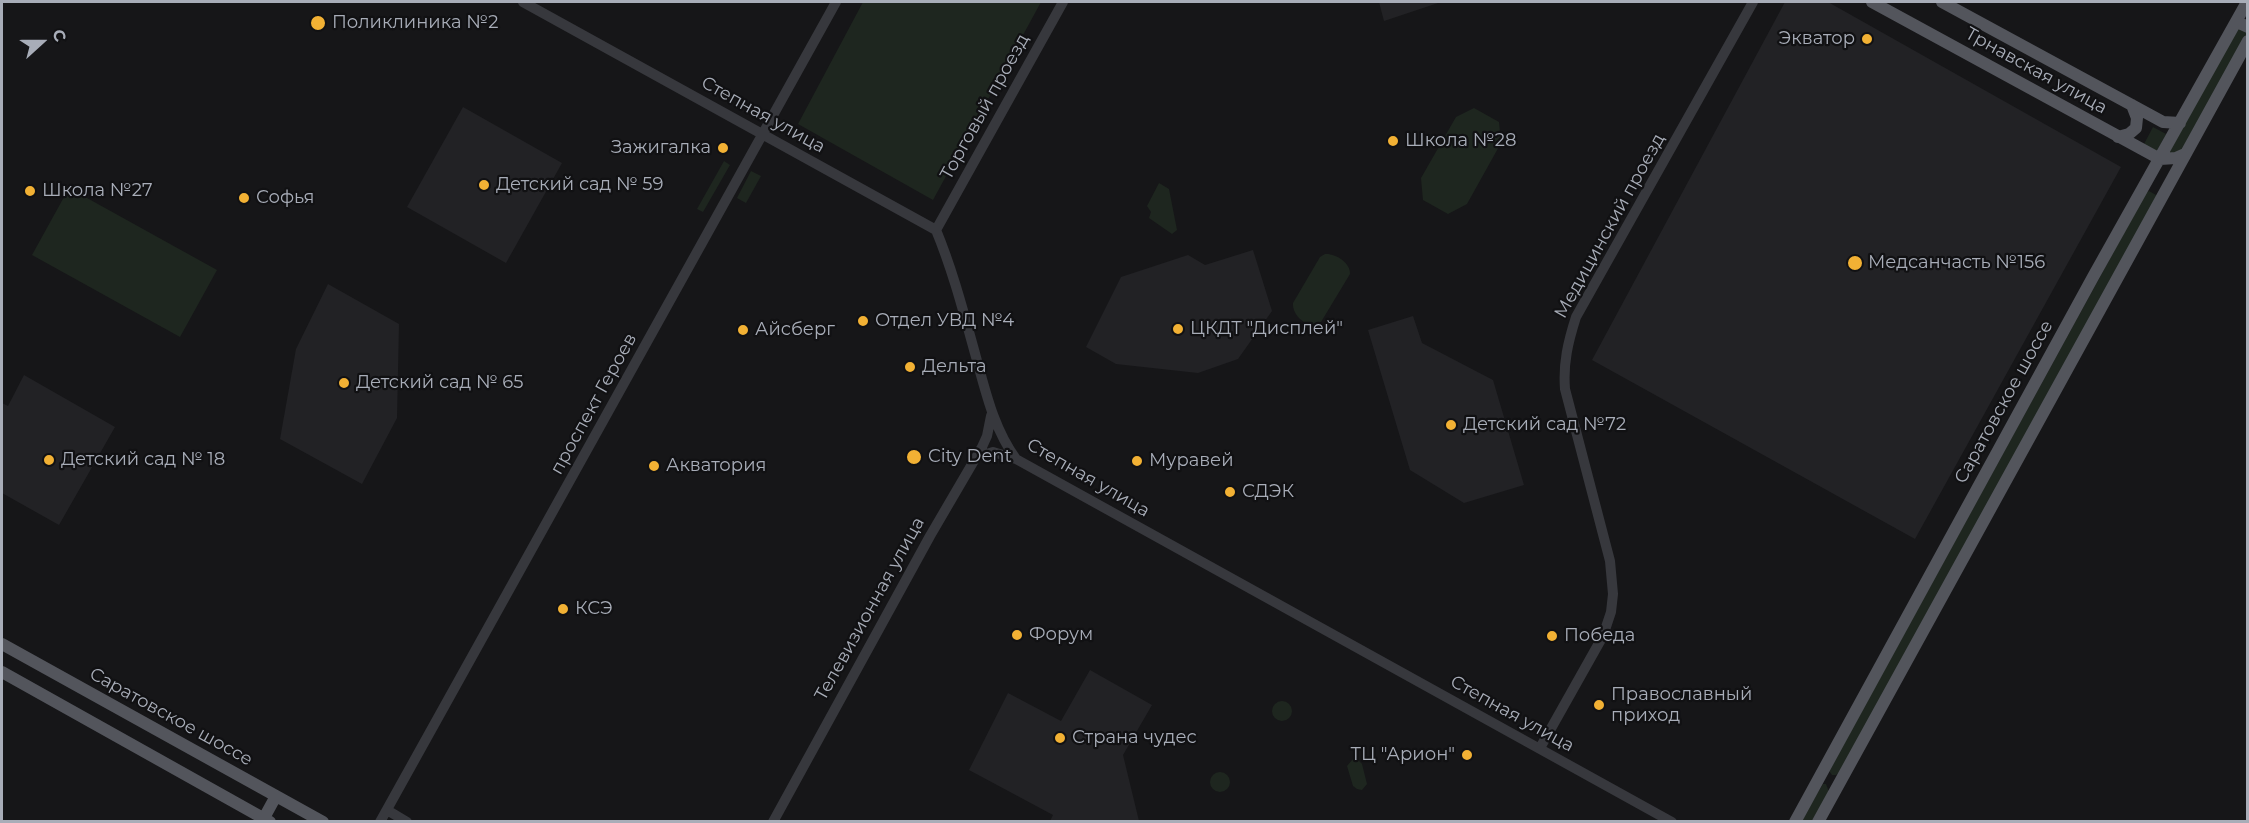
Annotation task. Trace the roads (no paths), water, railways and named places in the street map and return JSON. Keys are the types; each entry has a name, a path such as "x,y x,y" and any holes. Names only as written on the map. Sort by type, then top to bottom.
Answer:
{"main road":[{"name":"Трнавская улица","path":"1872,2 2160,159"},
{"name":"Трнавская улица","path":"1942,2 2163,122 2180,123"},
{"name":"Саратовское шоссе","path":"1795,822 2180,123 2242,24 2247,2"},
{"path":"1818,822 2247,41"},
{"path":"2118,137 2136,128 2137,118 2132,105"},
{"path":"2160,159 2176,158 2186,154"},
{"path":"2148,181 2166,190"},
{"name":"Саратовское шоссе","path":"2,644 323,822"},
{"path":"2,672 267,820 276,796"},
{"path":"1821,774 1838,783"}],"street":[{"name":"Степная улица","path":"523,2 936,230 958,294 992,412 1002,438 1016,459 1672,822"},
{"name":"проспект Героев","path":"380,822 836,2"},
{"name":"Торговый проезд","path":"936,230 1063,2"},
{"name":"Медицинский проезд","path":"1540,748 1604,636 1611,612 1613,594 1613,578 1608,550 1564,389 1563,371 1566,348 1576,317 1753,2"},
{"name":"Телевизионная улица","path":"773,822 987,436 992,412"},
{"path":"974,459 985,453 993,452 1016,459"},
{"path":"387,810 407,822"}],"place":[{"name":"Поликлиника №2","path":"318,23"},
{"name":"Экватор","path":"1867,39"},
{"name":"Школа №28","path":"1393,141"},
{"name":"Зажигалка","path":"723,148"},
{"name":"Детский сад № 59","path":"484,185"},
{"name":"Школа №27","path":"30,191"},
{"name":"Софья","path":"244,198"},
{"name":"Медсанчасть №156","path":"1855,263"},
{"name":"Отдел УВД №4","path":"863,321"},
{"name":"ЦКДТ \"Дисплей\"","path":"1178,329"},
{"name":"Айсберг","path":"743,330"},
{"name":"Дельта","path":"910,367"},
{"name":"Детский сад № 65","path":"344,383"},
{"name":"Детский сад №72","path":"1451,425"},
{"name":"City Dent","path":"914,457"},
{"name":"Детский сад № 18","path":"49,460"},
{"name":"Муравей","path":"1137,461"},
{"name":"Акватория","path":"654,466"},
{"name":"СДЭК","path":"1230,492"},
{"name":"КСЭ","path":"563,609"},
{"name":"Форум","path":"1017,635"},
{"name":"Победа","path":"1552,636"},
{"name":"Православный приход","path":"1599,705"},
{"name":"Страна чудес","path":"1060,738"},
{"name":"ТЦ \"Арион\"","path":"1467,755"}]}
